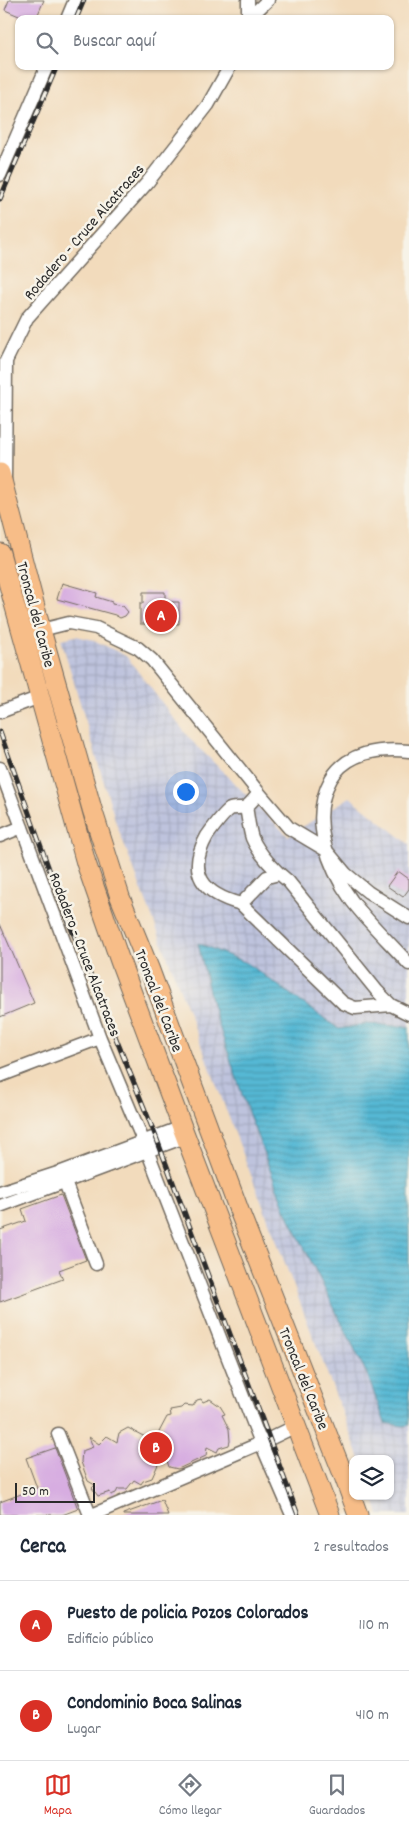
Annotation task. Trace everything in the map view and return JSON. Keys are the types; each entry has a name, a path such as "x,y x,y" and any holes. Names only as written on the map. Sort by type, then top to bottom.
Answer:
{"highway":[{"name":"Troncal del Caribe","path":"0,473 41,630 92,809 120,897 149,968 240,1213 358,1515"},
{"name":"Troncal del Caribe","path":"0,552 86,863 120,961 330,1515"}],"street":[{"path":"69,15 75,0"},
{"path":"248,0 248,15"},
{"path":"252,15 268,0"},
{"path":"0,175 45,70"},
{"name":"Rodadero - Cruce Alcatraces","path":"5,494 6,361 27,318 147,183 208,105 228,70"},
{"path":"41,630 69,624 96,628 138,648 152,660 259,793 290,828 326,850 346,874 368,892 409,918"},
{"path":"0,712 40,697"},
{"path":"409,751 390,749 366,752 337,769 326,789 321,821 326,850 352,901 409,964"},
{"name":"Rodadero - Cruce Alcatraces","path":"0,768 100,1038 145,1146 261,1443 292,1515"},
{"path":"259,793 246,807 230,809 212,828 200,848 197,868 206,886 227,900 241,904 344,1003 354,1008 391,1005"},
{"path":"246,807 252,838 263,855 279,874 288,881 377,991 391,1005 409,1014"},
{"path":"0,836 22,827"},
{"path":"241,904 266,877 279,874"},
{"path":"0,1076 100,1038"},
{"path":"0,1206 63,1177 184,1132"},
{"path":"0,1192 63,1177"},
{"path":"63,1177 96,1264"},
{"path":"58,1434 91,1515 261,1443 296,1426"}],"shaded area":[{"path":"76,636 94,640 126,656 190,739 288,836 350,797 409,844 409,1515 379,1515 374,1500 394,1500 394,1455 358,1455 116,823 61,639"}],"water":[{"path":"198,943 247,963 339,1029 366,1024 409,1027 409,1425 385,1423 367,1374 285,1209 248,1112 212,1005"}],"building":[{"path":"9,0 44,0 38,15 17,15 5,10"},
{"path":"62,583 97,593 96,597 112,602 112,604 123,606 128,612 120,618 57,599"},
{"path":"143,592 165,592 165,602 179,602 179,624 140,624 140,603 143,603"},
{"path":"398,871 409,879 409,889 403,897 387,886"},
{"path":"0,924 34,1003 0,1017"},
{"path":"61,1195 86,1260 59,1270 63,1279 0,1302 0,1230 26,1221 22,1209"},
{"path":"201,1399 203,1402 210,1399 220,1406 225,1414 222,1415 229,1429 229,1445 219,1448 217,1452 207,1447 206,1456 178,1469 169,1467 164,1451 152,1478 143,1481 141,1484 134,1480 127,1489 118,1489 116,1493 111,1495 110,1492 98,1496 92,1488 95,1485 88,1481 81,1462 82,1451 93,1447 89,1437 99,1444 107,1436 117,1442 119,1433 128,1428 147,1438 158,1434 167,1417 171,1416 170,1410 181,1408 184,1405 193,1406 197,1400"},
{"path":"55,1448 78,1509 62,1515 0,1515 0,1502 37,1488 26,1458"},
{"path":"162,1500 168,1515 123,1515 123,1514"}],"railway":[{"path":"78,15 84,0"},
{"path":"0,199 55,70"},
{"path":"0,732 63,908 156,1137 298,1515"}],"place":[{"name":"Puesto de policia Pozos Colorados","path":"161,616"},
{"name":"Condominio Boca Salinas","path":"156,1448"}]}
